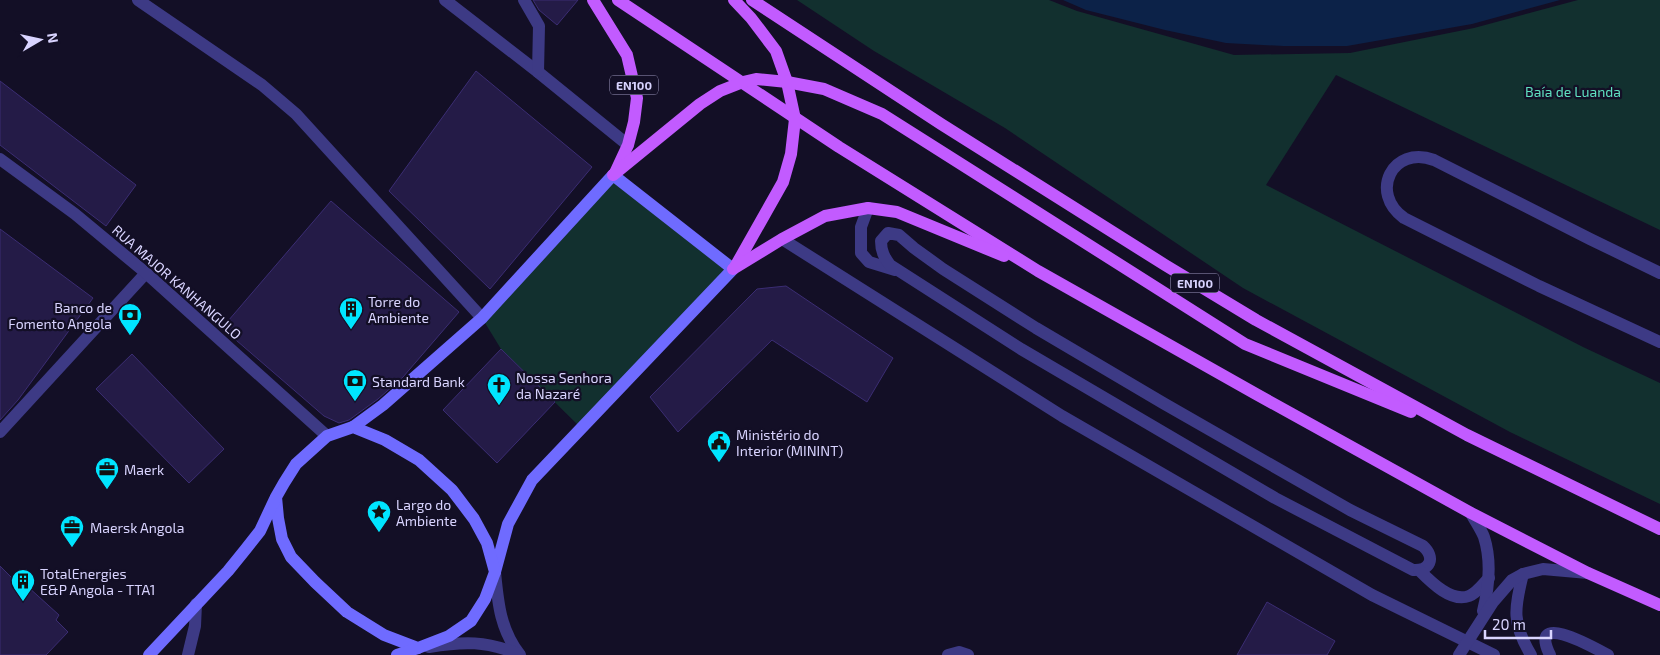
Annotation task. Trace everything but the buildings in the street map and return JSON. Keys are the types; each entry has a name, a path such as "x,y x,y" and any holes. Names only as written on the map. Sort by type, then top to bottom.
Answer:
{"main road":[{"name":"EN100","path":"593,0 627,55 637,98 634,122 628,145 614,176"},
{"path":"618,0 743,82 795,119 1038,271 1471,513 1588,573 1660,605"},
{"path":"397,655 448,636 471,621 485,599 495,572 508,524 532,480 733,269 783,182 791,154 795,119 787,82 776,51 752,18 734,0"},
{"name":"EN100","path":"752,0 941,124 1256,320 1467,435 1660,529"},
{"path":"149,655 228,571 260,531 276,497 296,464 326,436 353,427 383,405 482,318 614,176 700,104 720,91 756,79 787,82 824,89 882,114 1245,344 1467,435"},
{"path":"614,176 733,269"},
{"path":"733,269 782,239 825,216 868,208 897,212 1038,271"},
{"path":"353,427 385,440 419,460 452,490 478,527 487,544 495,572"},
{"path":"276,497 282,538 291,557 347,612 384,635 418,648"}],"street":[{"path":"138,0 262,85 296,114 482,318"},
{"path":"445,0 628,145"},
{"path":"524,0 539,26 538,72"},
{"path":"1660,272 1590,239 1434,160 1424,157 1404,159 1390,173 1386,194 1390,204 1404,218 1540,286 1660,342"},
{"name":"RUA MAJOR KANHANGULO","path":"0,159 75,214 146,273 326,436"},
{"path":"868,208 862,227 861,253 869,262 898,270"},
{"path":"888,233 899,235 943,269 1036,328 1350,510 1422,546 1431,557 1426,568 1418,570 1412,570 1276,498 1021,349 898,270 885,258 881,249 881,241 888,233"},
{"path":"782,239 1070,421 1372,595 1494,655"},
{"path":"0,432 146,273"},
{"path":"1471,513 1483,536 1488,559 1489,578 1482,618"},
{"path":"1459,655 1466,641 1493,602 1512,580 1524,574 1543,569 1588,573"},
{"path":"1418,570 1441,589 1461,598 1470,596 1489,578"},
{"path":"495,572 499,609 506,633 520,655"},
{"path":"1524,574 1517,597 1516,622 1530,655"},
{"path":"188,655 195,626 196,604"},
{"path":"1550,655 1545,638 1555,632 1566,634 1608,655"},
{"path":"418,648 470,643 495,645 520,655"},
{"path":"948,655 959,652 968,655"}],"green space":[{"name":"Baía de Luanda","path":"797,0 1049,0 1077,11 1234,55 1350,53 1474,28 1578,0 1660,0 1660,230 1336,75 1266,185 1583,347 1660,383 1660,504 1510,432 1243,288 1005,128 874,51"},
{"path":"613,175 733,269 582,429 501,349 482,318"}],"water":[{"path":"1063,0 1560,0 1472,24 1347,46 1284,46 1226,43 1086,10"}],"place":[{"name":"Torre do Ambiente","path":"351,330"},
{"name":"Banco de Fomento Angola","path":"130,336"},
{"name":"Standard Bank","path":"355,402"},
{"name":"Nossa Senhora da Nazaré","path":"499,406"},
{"name":"Ministério do Interior (MININT)","path":"719,463"},
{"name":"Maerk","path":"107,490"},
{"name":"Largo do Ambiente","path":"379,533"},
{"name":"Maersk Angola","path":"72,548"},
{"name":"TotalEnergies E&P Angola - TTA1","path":"23,602"}]}
